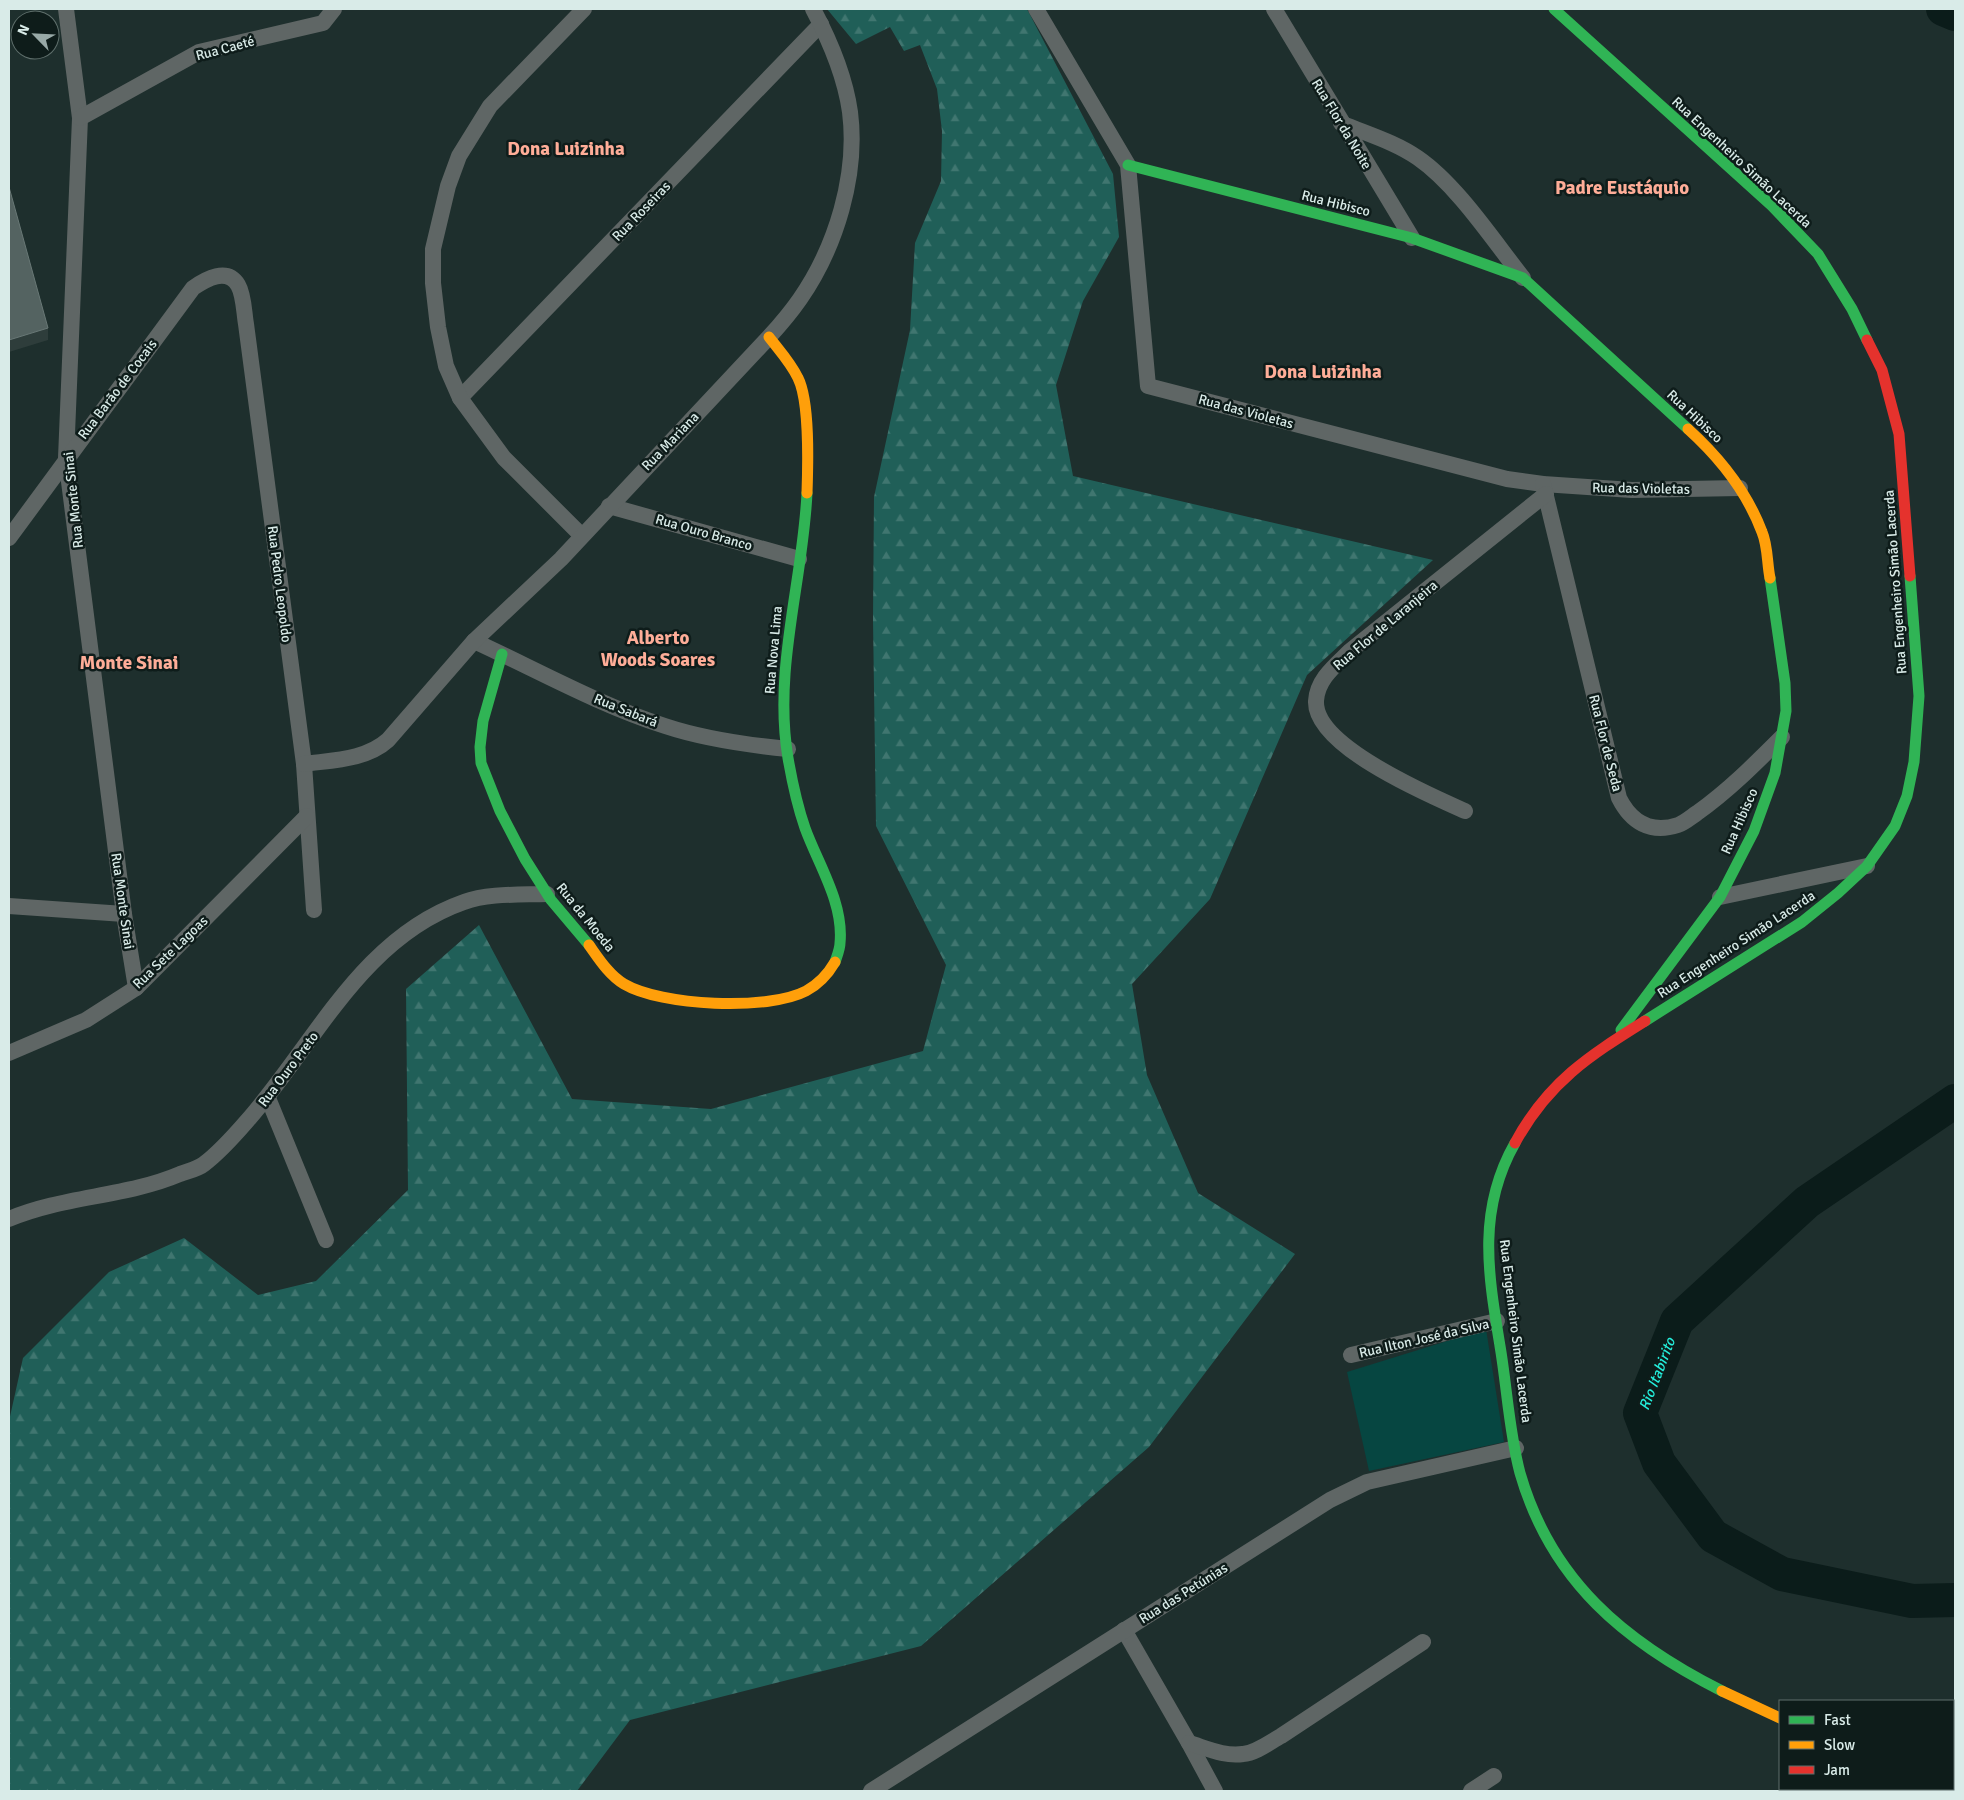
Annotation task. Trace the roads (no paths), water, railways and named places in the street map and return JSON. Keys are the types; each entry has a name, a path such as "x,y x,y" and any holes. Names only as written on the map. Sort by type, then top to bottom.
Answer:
{"street":[{"name":"Rua Monte Sinai","path":"66,9 80,118 66,458 124,914 136,988"},
{"name":"Rua Caeté","path":"80,118 199,52 323,24 334,9"},
{"path":"581,535 504,458 460,398 446,366 438,327 433,284 433,249 448,186 459,156 490,106 584,9"},
{"name":"Rua Mariana","path":"304,764 365,754 378,749 388,740 474,642 561,559 581,535 769,337 800,299 836,233 848,181 850,112 839,66 813,9"},
{"name":"Rua das Violetas","path":"1036,9 1128,165 1148,386 1545,489 1740,488"},
{"name":"Rua Flor da Noite","path":"1274,9 1412,238"},
{"name":"Rua Engenheiro Simão Lacerda","path":"1554,9 1772,206 1818,254 1852,309 1882,370 1900,434 1919,696 1914,762 1907,796 1895,826 1867,866 1838,893 1802,922 1613,1040 1584,1060 1559,1083 1525,1126 1507,1158 1493,1196 1488,1240 1516,1448 1524,1482 1549,1541 1579,1586 1621,1629 1657,1655 1691,1676 1779,1718"},
{"name":"Rua Roseiras","path":"460,398 821,24"},
{"path":"1341,123 1399,147 1418,158 1433,170 1450,186 1523,278"},
{"name":"Rua Hibisco","path":"1128,165 1412,238 1523,278 1710,449 1740,488 1763,533 1785,683 1786,711 1775,774 1754,831 1720,897 1613,1040"},
{"name":"Rua Barão de Cocais","path":"9,538 66,458 193,288 204,280 217,275"},
{"name":"Rua Pedro Leopoldo","path":"217,275 230,277 238,285 244,314 304,764 314,910"},
{"name":"Rua Nova Lima","path":"769,337 798,378 805,398 807,451 806,512 786,656 783,715 792,778 805,828 834,900 841,933 840,950 834,966"},
{"name":"Rua Flor de Seda","path":"1545,489 1619,798 1633,818 1645,827 1656,829 1680,825 1723,794 1782,737"},
{"name":"Rua Flor de Laranjeira","path":"1465,811 1390,775 1339,742 1326,727 1318,713 1316,701 1319,688 1326,675 1350,651 1545,489"},
{"name":"Rua Ouro Branco","path":"609,506 799,559"},
{"name":"Rua Sabará","path":"474,642 605,703 666,726 756,746 788,750"},
{"name":"Rua da Moeda","path":"502,654 481,732 480,756 486,779 507,826 547,894 621,983 639,992 661,998 697,1002 756,1002 784,999 801,994 815,986 834,966"},
{"name":"Rua Sete Lagoas","path":"9,1053 86,1020 136,988 307,816"},
{"path":"1720,897 1867,866"},
{"name":"Rua Ouro Preto","path":"9,1219 64,1202 160,1183 203,1165 228,1143 268,1098 349,988 373,960 398,937 429,917 465,901 503,896 547,894"},
{"path":"9,906 124,914"},
{"path":"268,1098 326,1240"},
{"name":"Rua Ilton José da Silva","path":"1351,1355 1498,1321"},
{"name":"Rua das Petúnias","path":"871,1791 1330,1500 1367,1482 1516,1448"},
{"path":"1124,1630 1190,1743 1215,1791"},
{"path":"1190,1743 1222,1753 1243,1754 1259,1748 1281,1736 1423,1642"},
{"path":"1471,1791 1494,1776"}],"waterway":[{"name":"Rio Itabirito","path":"1943,9 1955,14"},
{"name":"Rio Itabirito","path":"1955,1101 1807,1202 1677,1321 1640,1413 1659,1463 1713,1536 1782,1574 1912,1601 1955,1600"}],"district":[{"name":"Dona Luizinha","path":"566,148"},
{"name":"Padre Eustáquio","path":"1622,187"},
{"name":"Dona Luizinha","path":"1323,371"},
{"name":"Alberto Woods Soares","path":"658,648"},
{"name":"Monte Sinai","path":"129,662"}]}
